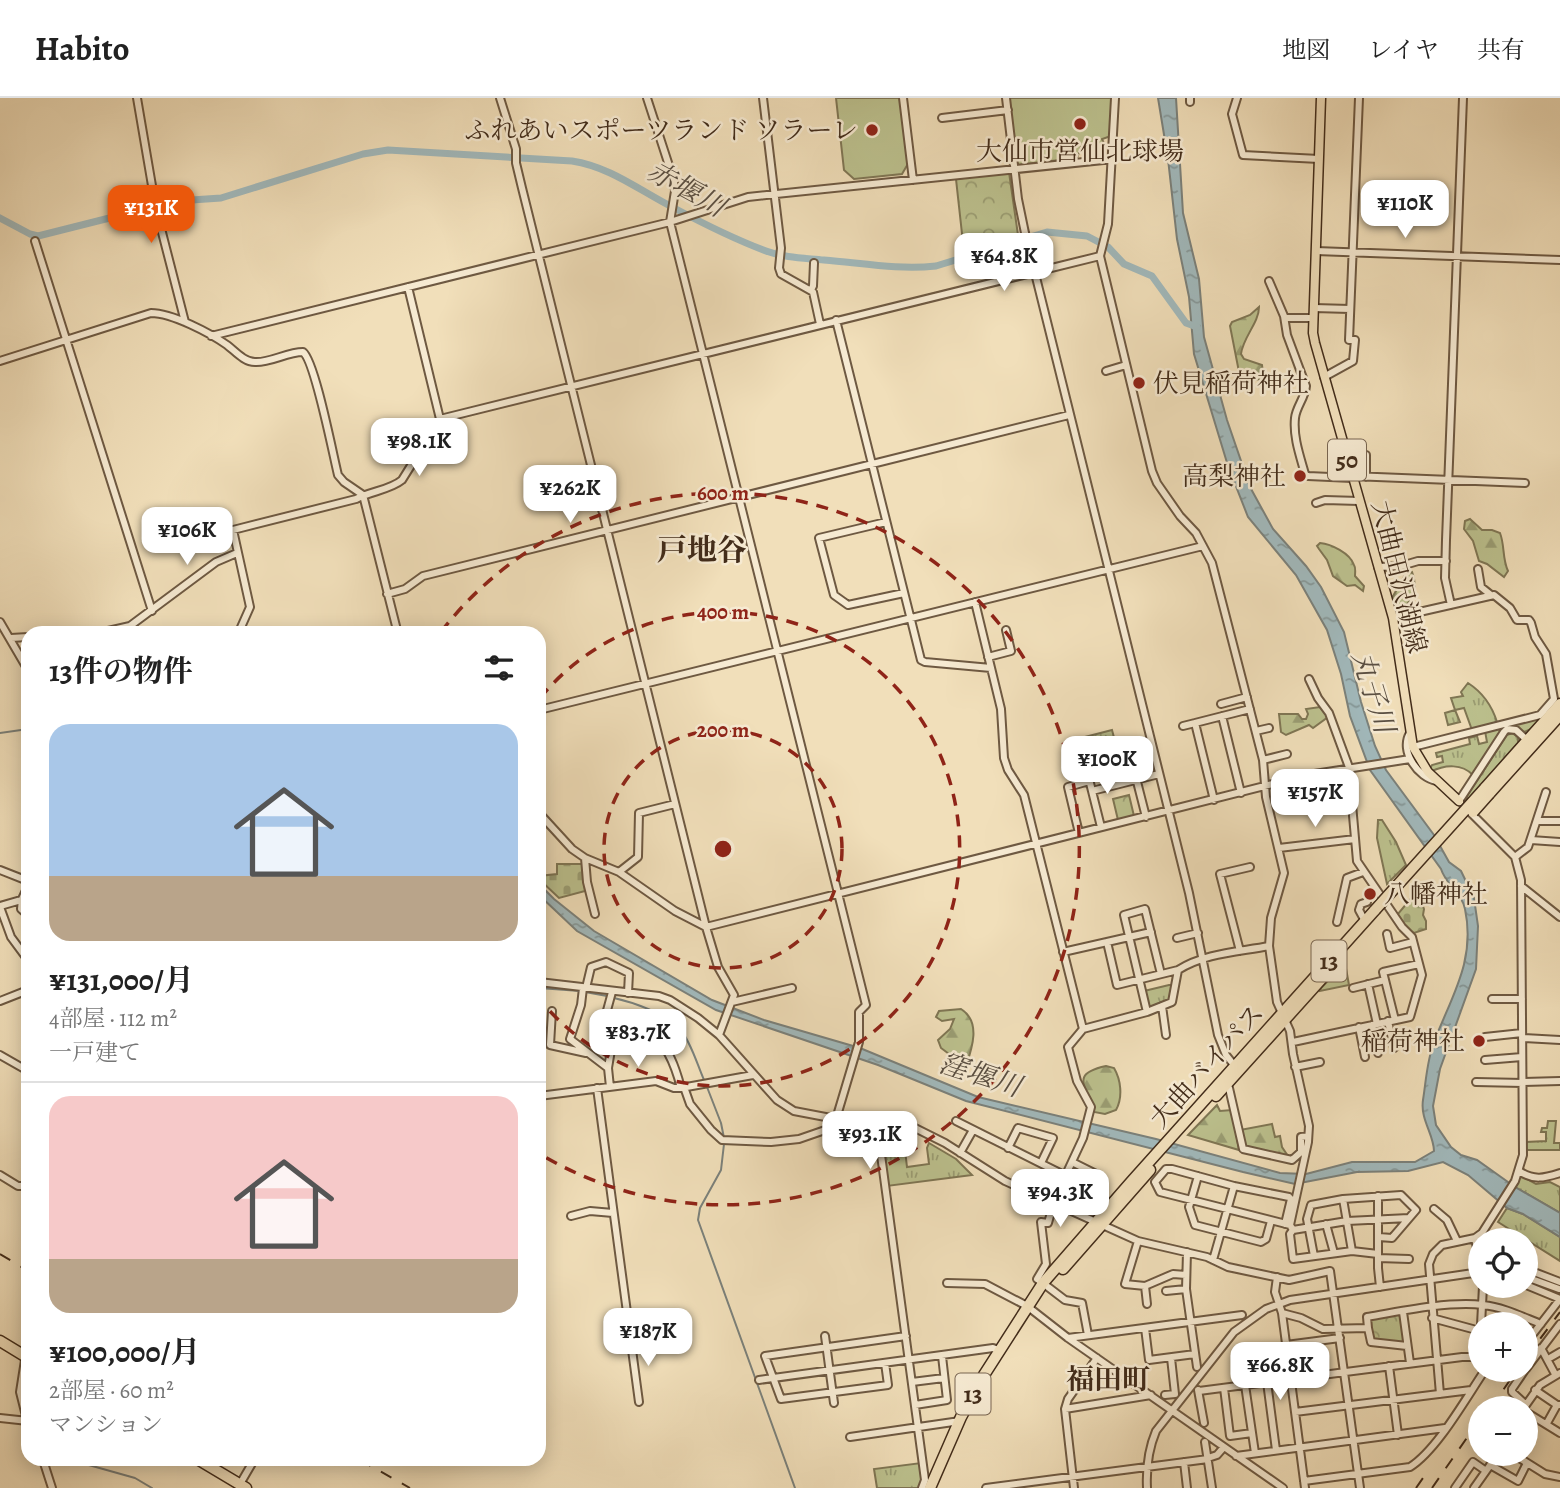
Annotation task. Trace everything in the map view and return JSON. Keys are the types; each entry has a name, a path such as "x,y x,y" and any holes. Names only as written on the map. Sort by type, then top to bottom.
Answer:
{"highway":[{"name":"大曲バイパス","path":"1181,1131 1234,1065 1285,1016 1374,909 1487,791 1560,704"},
{"name":"大曲バイパス","path":"1530,743 1560,715"},
{"name":"大曲バイパス","path":"930,1488 960,1421 999,1350 1046,1285 1156,1158 1285,1016 1374,909"},
{"name":"大曲バイパス","path":"935,1488 968,1416 1029,1308"},
{"path":"0,1341 21,1354"},
{"path":"209,1466 243,1486"}],"main road":[{"name":"大曲田沢湖線","path":"1321,98 1315,343 1393,618 1413,747 1421,764 1459,801"}],"street":[{"path":"137,98 156,206 185,322"},
{"path":"500,98 517,153 516,163 538,254 706,927 718,967 734,995 719,1035"},
{"path":"615,1036 639,1039 651,1034 657,1037 676,1068 690,1104 711,1130 724,1140 771,1142 799,1139 828,1129 836,1119 859,1042 859,1012 866,1005 670,222 674,181 647,98"},
{"path":"763,98 781,274 811,290"},
{"path":"903,98 913,180"},
{"path":"1006,98 1014,169 1034,272 1169,811 1222,1048 1234,1065"},
{"path":"1115,98 1113,159 1105,241 1101,252 1126,365 1157,483 1203,545 1212,563 1263,760 1266,797 1284,873 1271,918 1269,946 1277,1002 1285,1016 1293,1042 1308,1126 1304,1165 1289,1227"},
{"path":"1237,98 1232,114 1243,155 1319,159"},
{"path":"1324,377 1353,361 1355,341 1349,340 1359,98"},
{"path":"1451,605 1445,578 1463,98"},
{"path":"942,118 1007,110"},
{"path":"211,336 670,222 748,197 1113,159"},
{"path":"36,241 152,611"},
{"path":"1316,251 1560,260"},
{"path":"242,626 250,607 233,530 309,512 397,484 440,419 1034,272 1101,252"},
{"path":"814,263 814,286 811,290 820,324"},
{"path":"1269,281 1285,318 1287,335 1306,386 1295,416 1298,448 1305,474 1525,483"},
{"path":"408,287 440,419"},
{"path":"1314,308 1350,309"},
{"path":"0,360 151,313 185,322 241,357 256,362 297,352 308,355 338,475 363,495 396,626"},
{"path":"1285,318 1314,318"},
{"path":"836,320 921,660 990,668"},
{"path":"1106,371 1126,365"},
{"path":"387,594 405,589 424,576 1069,415"},
{"path":"1346,454 1366,455 1366,477"},
{"path":"1316,503 1325,500 1359,501"},
{"path":"886,522 819,538 834,595 848,605 904,593"},
{"path":"546,708 1203,545"},
{"path":"130,626 216,562 237,553"},
{"path":"1378,567 1401,566 1418,561 1446,561"},
{"path":"1413,747 1540,715 1554,699 1549,663 1531,623 1528,620 1517,620 1510,608 1481,587 1478,569"},
{"path":"1393,618 1491,595"},
{"path":"975,602 1001,709 1004,758 1008,770 1024,795 1083,1029"},
{"path":"0,622 21,657"},
{"path":"988,657 1011,651 1006,630"},
{"path":"11,638 21,637"},
{"path":"1293,1042 1409,1017 1422,975 1412,937 1357,861 1351,770 1329,713 1318,698 1310,679"},
{"path":"1221,704 1247,697"},
{"path":"1183,726 1250,709"},
{"path":"1222,716 1241,793"},
{"path":"1195,723 1214,800"},
{"path":"1256,731 1269,728"},
{"path":"1486,1228 1515,1181 1523,1155 1521,886 1515,857 1459,801 1507,729 1517,730 1530,743"},
{"path":"1409,733 1406,744 1409,760 1429,780 1437,782"},
{"path":"1263,760 1287,754"},
{"path":"546,821 572,849 585,858 619,872 675,911 706,927 1308,775 1409,760"},
{"path":"1132,762 1146,817"},
{"path":"1087,771 1101,827"},
{"path":"1092,792 1159,774"},
{"path":"1079,833 1068,787 1089,781"},
{"path":"1515,857 1528,847 1546,792"},
{"path":"619,872 638,857 639,813 675,804"},
{"path":"1538,821 1560,821"},
{"path":"1279,848 1355,839"},
{"path":"1531,840 1560,842"},
{"path":"585,858 587,882 595,914"},
{"path":"1240,951 1220,874 1250,867"},
{"path":"0,870 21,880"},
{"path":"1337,922 1347,878 1363,872"},
{"path":"1521,886 1560,917"},
{"path":"21,900 0,906 11,937 21,951"},
{"path":"1147,1012 1124,915 1145,909 1161,974"},
{"path":"1063,952 1150,932"},
{"path":"1177,938 1198,933"},
{"path":"1387,934 1390,948 1413,942"},
{"path":"1107,942 1117,985 1178,970 1203,957 1269,946"},
{"path":"608,1068 570,1038 590,967 606,962 629,973 628,993"},
{"path":"1394,1048 1383,972 1419,964"},
{"path":"1088,1335 1082,1303 1065,1300 1038,1279 1045,1264 1041,1222 1048,1223 1053,1204 1083,1138 1090,1114 1090,1103 1077,1081 1068,1047 1083,1029 1147,1012 1172,1002 1178,970"},
{"path":"1353,988 1385,980"},
{"path":"546,983 584,990 659,996 670,1000 719,1035 753,1075 786,1107 808,1115 836,1119 876,1118 905,1123 945,1143 1004,1181 1138,1241 1187,1252 1228,1267 1289,1280 1330,1271 1360,1488"},
{"path":"1368,984 1378,1053"},
{"path":"732,1003 792,988"},
{"path":"610,1087 608,1068 612,1038 615,1036 614,1025 606,1014 612,992"},
{"path":"0,1001 21,993"},
{"path":"1492,999 1522,999"},
{"path":"1162,1006 1166,1035"},
{"path":"552,1011 550,1045 588,1054"},
{"path":"1359,1027 1365,1057"},
{"path":"1485,1037 1522,1036 1560,1040"},
{"path":"0,1055 21,1067"},
{"path":"1485,1060 1522,1057"},
{"path":"1296,1067 1320,1062"},
{"path":"546,1095 656,1081 674,1088 753,1075"},
{"path":"1476,1082 1560,1081"},
{"path":"597,1088 639,1402"},
{"path":"1229,1088 1242,1149 1292,1160 1301,1152 1301,1137 1308,1136"},
{"path":"876,1118 925,1480 922,1488"},
{"path":"956,1121 1066,1176"},
{"path":"1008,1148 1018,1128 1054,1138 1041,1163"},
{"path":"960,1153 972,1130"},
{"path":"1060,1187 1085,1197 1096,1174 1072,1162"},
{"path":"1409,1218 1380,1218 1289,1227 1160,1192 1155,1182 1166,1169 1289,1197 1289,1227 1293,1259 1352,1251 1409,1259"},
{"path":"1519,1171 1534,1179 1560,1173"},
{"path":"0,1175 21,1186"},
{"path":"1198,1176 1189,1207 1195,1225 1261,1242 1266,1239 1271,1221"},
{"path":"1213,1260 1234,1186"},
{"path":"1314,1256 1307,1219 1311,1205 1343,1199 1401,1195 1416,1210 1392,1238 1379,1237"},
{"path":"1378,1196 1380,1287"},
{"path":"1343,1199 1352,1251"},
{"path":"1434,1209 1447,1220 1457,1241"},
{"path":"571,1216 590,1211 614,1213"},
{"path":"1326,1224 1334,1253"},
{"path":"1440,1394 1429,1264 1433,1254 1442,1245 1468,1239"},
{"path":"1138,1241 1125,1284 1145,1286 1173,1274 1186,1276"},
{"path":"1187,1252 1186,1289 1196,1367"},
{"path":"1147,1488 1146,1468 1153,1438 1172,1409 1209,1363 1241,1326 1258,1313 1279,1304 1334,1293 1468,1274"},
{"path":"1538,1275 1559,1286"},
{"path":"1277,1277 1275,1293 1282,1313 1304,1485 1410,1467 1430,1449 1477,1382"},
{"path":"1538,1280 1559,1286"},
{"path":"947,1283 985,1284 1029,1308 1283,1488"},
{"path":"1145,1286 1147,1304"},
{"path":"1166,1291 1186,1289"},
{"path":"1538,1290 1560,1299 1538,1328"},
{"path":"1482,1298 1482,1312"},
{"path":"1407,1346 1371,1342 1367,1317 1431,1307 1482,1304 1542,1323 1554,1331"},
{"path":"1403,1312 1410,1363"},
{"path":"1282,1313 1301,1318 1323,1329 1368,1328"},
{"path":"1068,1338 1242,1315"},
{"path":"1432,1318 1468,1328"},
{"path":"1538,1352 1560,1324"},
{"path":"1145,1328 1149,1360 1195,1356 1209,1363"},
{"path":"825,1336 834,1403"},
{"path":"885,1363 888,1385 781,1399 765,1356 906,1336"},
{"path":"1286,1345 1340,1338"},
{"path":"759,1380 993,1348 999,1350"},
{"path":"1532,1396 1535,1390 1558,1374 1541,1348"},
{"path":"1265,1349 1276,1450"},
{"path":"1548,1359 1560,1352"},
{"path":"915,1405 947,1400 942,1356"},
{"path":"1165,1395 1175,1394 1171,1357"},
{"path":"1074,1488 1065,1409 1068,1399 1097,1358"},
{"path":"1191,1385 1199,1391 1468,1358"},
{"path":"1389,1366 1398,1435"},
{"path":"912,1382 944,1378"},
{"path":"1245,1385 1255,1453"},
{"path":"1224,1388 1230,1436 1252,1433"},
{"path":"1295,1412 1471,1390"},
{"path":"1535,1390 1558,1405 1547,1423"},
{"path":"1199,1391 1204,1423"},
{"path":"1065,1409 1151,1395"},
{"path":"1538,1417 1560,1432"},
{"path":"0,1418 21,1421"},
{"path":"850,1437 960,1421"},
{"path":"1237,1456 1444,1428"},
{"path":"1205,1442 1212,1488"},
{"path":"986,1488 1208,1458 1217,1455 1224,1447"},
{"path":"1184,1462 1188,1488"},
{"path":"1455,1488 1473,1462 1518,1481 1526,1466"},
{"path":"45,1466 52,1488"},
{"path":"243,1486 251,1466"},
{"path":"1532,1466 1549,1475 1560,1477"},
{"path":"1474,1488 1488,1468"}],"green space":[{"name":"ふれあいスポーツランド ソラーレ","path":"836,98 902,98 909,162 902,174 854,179 844,170"},
{"path":"1008,98 1111,98 1111,136 1102,139 1105,146 1088,152 1086,146 1081,147 1077,158 1017,165"},
{"path":"1009,172 1018,235 964,252 956,179"},
{"path":"1259,307 1241,354 1244,359 1262,365 1263,373 1260,379 1244,382 1239,372 1230,326 1232,322 1250,315"},
{"path":"1470,519 1482,530 1500,533 1508,571 1504,577 1479,561 1473,541 1464,529 1465,521"},
{"path":"1320,543 1335,547 1349,557 1355,566 1355,576 1364,586 1363,591 1355,585 1347,586 1333,576 1327,560 1317,546"},
{"path":"1412,572 1415,586 1413,595 1405,606 1398,606 1392,598 1405,575"},
{"path":"1468,683 1486,700 1497,722 1472,730 1464,708 1455,710 1451,698 1463,696 1461,692"},
{"path":"1320,707 1328,717 1313,728 1309,725 1286,735 1281,732 1279,714 1298,714 1302,719 1306,719 1306,709"},
{"path":"1455,710 1460,722 1448,725 1445,713"},
{"path":"1542,717 1531,729 1524,732 1512,725 1502,728 1473,775 1453,766 1430,772 1429,770 1432,765 1443,762 1442,756 1437,757 1436,753 1470,744 1469,738 1477,736 1479,744 1487,742 1485,731"},
{"path":"1112,730 1123,772 1092,780 1081,738"},
{"path":"1512,733 1518,737 1518,743 1466,802 1467,796 1507,735"},
{"path":"1129,795 1134,816 1118,820 1113,799"},
{"path":"1378,820 1382,820 1396,842 1406,865 1387,884 1377,838"},
{"path":"557,864 582,864 585,891 559,898 546,886 546,875 557,874"},
{"path":"1413,896 1420,898 1426,921 1426,929 1414,933 1405,928 1397,915"},
{"path":"1345,963 1349,985 1320,991 1321,988"},
{"path":"1173,985 1171,1000 1152,1009 1148,1008 1144,991"},
{"path":"961,1009 972,1023 973,1042 962,1079 957,1079 952,1069 953,1057 941,1048 938,1040 950,1029 954,1019 942,1021 936,1017 939,1011"},
{"path":"1106,1066 1114,1068 1120,1083 1120,1094 1116,1110 1105,1114 1094,1112 1084,1077 1095,1069"},
{"path":"1217,1105 1220,1111 1232,1110 1239,1150 1188,1135"},
{"path":"1548,1121 1556,1121 1554,1143 1560,1143 1560,1150 1525,1150 1526,1142 1546,1141 1546,1132 1541,1132 1542,1128 1547,1128"},
{"path":"1272,1124 1275,1137 1280,1136 1282,1147 1288,1156 1244,1148 1240,1130"},
{"path":"929,1143 956,1159 972,1175 887,1186 883,1153 905,1150 907,1167 929,1164"},
{"path":"1520,1175 1536,1184 1550,1182 1560,1187 1560,1213 1515,1187"},
{"path":"1507,1208 1523,1214 1560,1237 1560,1261 1538,1247 1538,1228 1508,1228 1498,1222"},
{"path":"1400,1314 1405,1343 1374,1341 1369,1320"},
{"path":"921,1463 923,1480 920,1488 877,1488 874,1469"}],"water":[{"path":"1158,98 1176,98 1183,213 1199,279 1204,337 1227,420 1250,487 1273,529 1321,587 1344,632 1361,702 1386,770 1434,835 1449,862 1461,871 1474,898 1478,926 1476,969 1440,1069 1433,1106 1436,1125 1451,1147 1461,1155 1477,1160 1515,1187 1560,1213 1560,1237 1523,1214 1507,1208 1468,1175 1443,1162 1408,1171 1357,1172 1295,1184 966,1101 878,1065 716,1010 577,931 546,902 546,891 594,931 712,1000 764,1020 860,1048 978,1097 1156,1139 1280,1173 1306,1174 1352,1162 1415,1162 1434,1151 1423,1114 1423,1100 1432,1049 1465,962 1468,928 1465,909 1461,898 1370,770 1350,716 1341,674 1327,630 1296,575 1248,517 1228,466 1194,354 1189,297 1177,239"}],"waterway":[{"name":"赤堰川","path":"0,218 38,236 177,201 221,198 363,154 388,150 572,161 600,168 731,236 766,251 787,256 880,266 922,267 936,266 1047,232 1087,236 1108,247 1124,264 1152,276 1186,323 1197,327"},
{"path":"0,733 21,730"},
{"path":"546,989 580,991"},
{"path":"585,992 607,996"},
{"path":"614,998 649,1009 667,1018 680,1029 694,1053 704,1080"},
{"path":"707,1087 724,1138"},
{"path":"724,1144 721,1170 700,1208 698,1220 795,1488"},
{"path":"92,1466 135,1478 152,1488"}],"railway":[{"path":"0,1254 21,1267"},
{"path":"1538,1342 1560,1312"},
{"path":"1499,1396 1509,1382"},
{"path":"1432,1488 1468,1436"},
{"path":"371,1466 410,1488"},
{"path":"1416,1488 1423,1478"}],"place":[{"name":"大仙市営仙北球場","path":"1080,124"},
{"name":"ふれあいスポーツランド ソラーレ","path":"872,130"},
{"name":"伏見稲荷神社","path":"1139,383"},
{"name":"高梨神社","path":"1300,476"},
{"name":"八幡神社","path":"1370,894"},
{"name":"稲荷神社","path":"1479,1041"}],"district":[{"name":"戸地谷","path":"702,550"},
{"name":"福田町","path":"1108,1380"}],"water label":[{"name":"丸子川","path":"1373,692"},
{"name":"窪堰川","path":"980,1075"}]}
